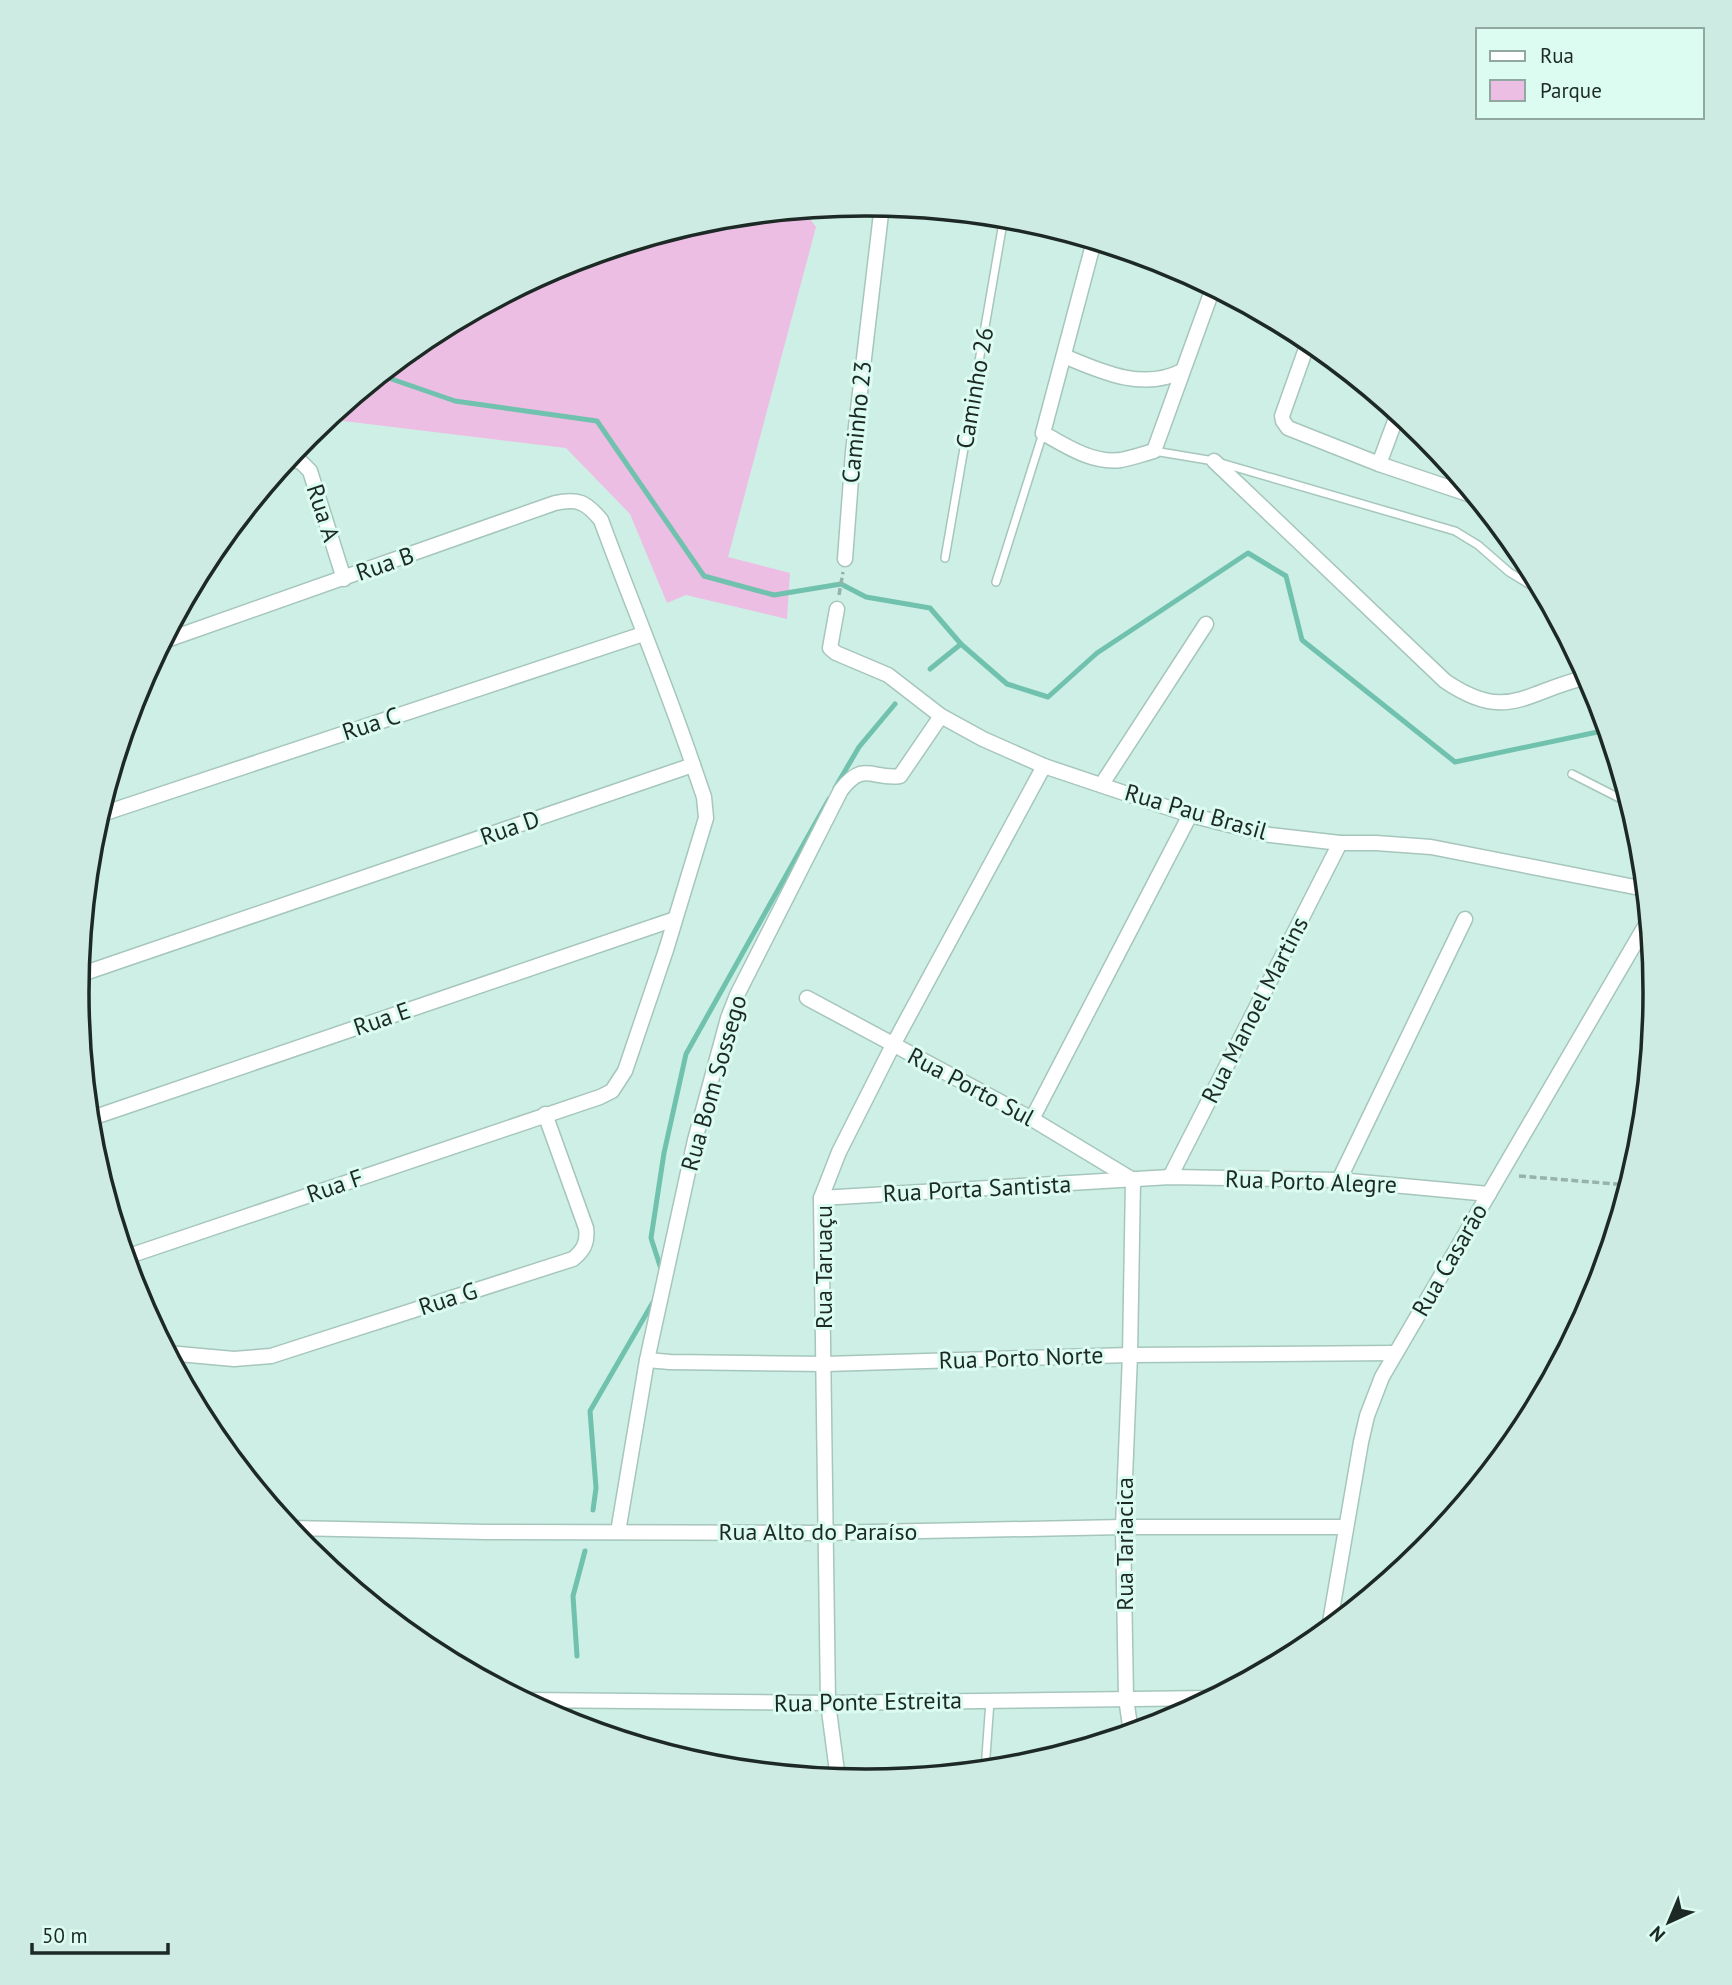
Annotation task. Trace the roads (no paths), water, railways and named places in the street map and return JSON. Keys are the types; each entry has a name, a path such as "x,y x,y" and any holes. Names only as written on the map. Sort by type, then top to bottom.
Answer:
{"street":[{"name":"Caminho 23","path":"845,559 853,452 881,216"},
{"path":"1092,250 1043,433 1075,451 1100,459 1119,460 1154,451 1210,296"},
{"path":"1304,351 1282,416 1284,425 1379,464 1458,490"},
{"path":"1064,356 1115,375 1140,380 1169,378 1182,371"},
{"path":"1379,464 1394,424"},
{"path":"1214,461 1445,681 1460,691 1477,699 1500,704 1522,700 1577,680"},
{"name":"Rua A","path":"299,462 310,471 344,579"},
{"name":"Rua B","path":"176,637 555,503 578,501 588,506 601,520 643,634"},
{"name":"Rua Pau Brasil","path":"837,609 830,648 836,653 888,675 941,716 1044,766 1190,816 1270,835 1340,843 1431,847 1635,887"},
{"path":"1102,784 1206,624"},
{"path":"545,1114 600,1097 612,1091 620,1082 634,1046 706,818 704,797 673,705 643,634"},
{"name":"Rua C","path":"111,811 643,634"},
{"name":"Rua Bom Sossego","path":"618,1532 647,1360 695,1140 727,1018 841,790 852,777 862,772 900,776 941,716"},
{"name":"Rua D","path":"90,971 693,765"},
{"name":"Rua Taruaçu","path":"837,1768 828,1703 821,1198 839,1152 893,1045 1044,766"},
{"path":"1032,1119 1190,816"},
{"name":"Rua Manoel Martins","path":"1170,1177 1340,843"},
{"name":"Rua E","path":"99,1115 675,919"},
{"path":"1339,1180 1465,919"},
{"name":"Rua Casarão","path":"1331,1615 1367,1416 1382,1377 1640,934"},
{"name":"Rua Porto Sul","path":"807,998 1032,1119 1133,1180"},
{"name":"Rua F","path":"135,1254 545,1114"},
{"name":"Rua G","path":"179,1354 234,1359 271,1356 573,1259 582,1252 587,1241 586,1228 545,1114"},
{"name":"Rua Porto Alegre","path":"1133,1180 1170,1177 1339,1180 1489,1194"},
{"name":"Rua Porta Santista","path":"821,1198 1133,1180"},
{"name":"Rua Tariacica","path":"1129,1723 1125,1698 1123,1527 1133,1180"},
{"name":"Rua Porto Norte","path":"647,1360 825,1364 1130,1355 1395,1353"},
{"name":"Rua Alto do Paraíso","path":"304,1528 824,1533 1123,1527 1345,1527"},
{"name":"Rua Ponte Estreita","path":"547,1700 828,1703 1190,1698"}],"lane":[{"name":"Caminho 26","path":"945,558 1002,228"},
{"path":"996,582 1043,433"},
{"path":"1154,451 1214,461 1455,531 1478,545 1509,572 1525,582"},
{"path":"1572,774 1617,797"},
{"path":"986,1760 990,1699"}],"waterway":[{"path":"390,378 455,401 597,421 704,576 774,595 841,584 866,597 930,608 961,644 1007,684 1048,697 1097,653 1248,553 1286,576 1302,640 1455,762 1598,732"},
{"path":"930,669 961,644"},
{"path":"835,788 859,747 895,704"},
{"path":"662,1272 651,1238 664,1153 686,1054 829,799"},
{"path":"593,1510 596,1488 590,1411 656,1297"},
{"path":"577,1656 573,1596 585,1551"},
{"path":"570,1706 570,1710"}]}
